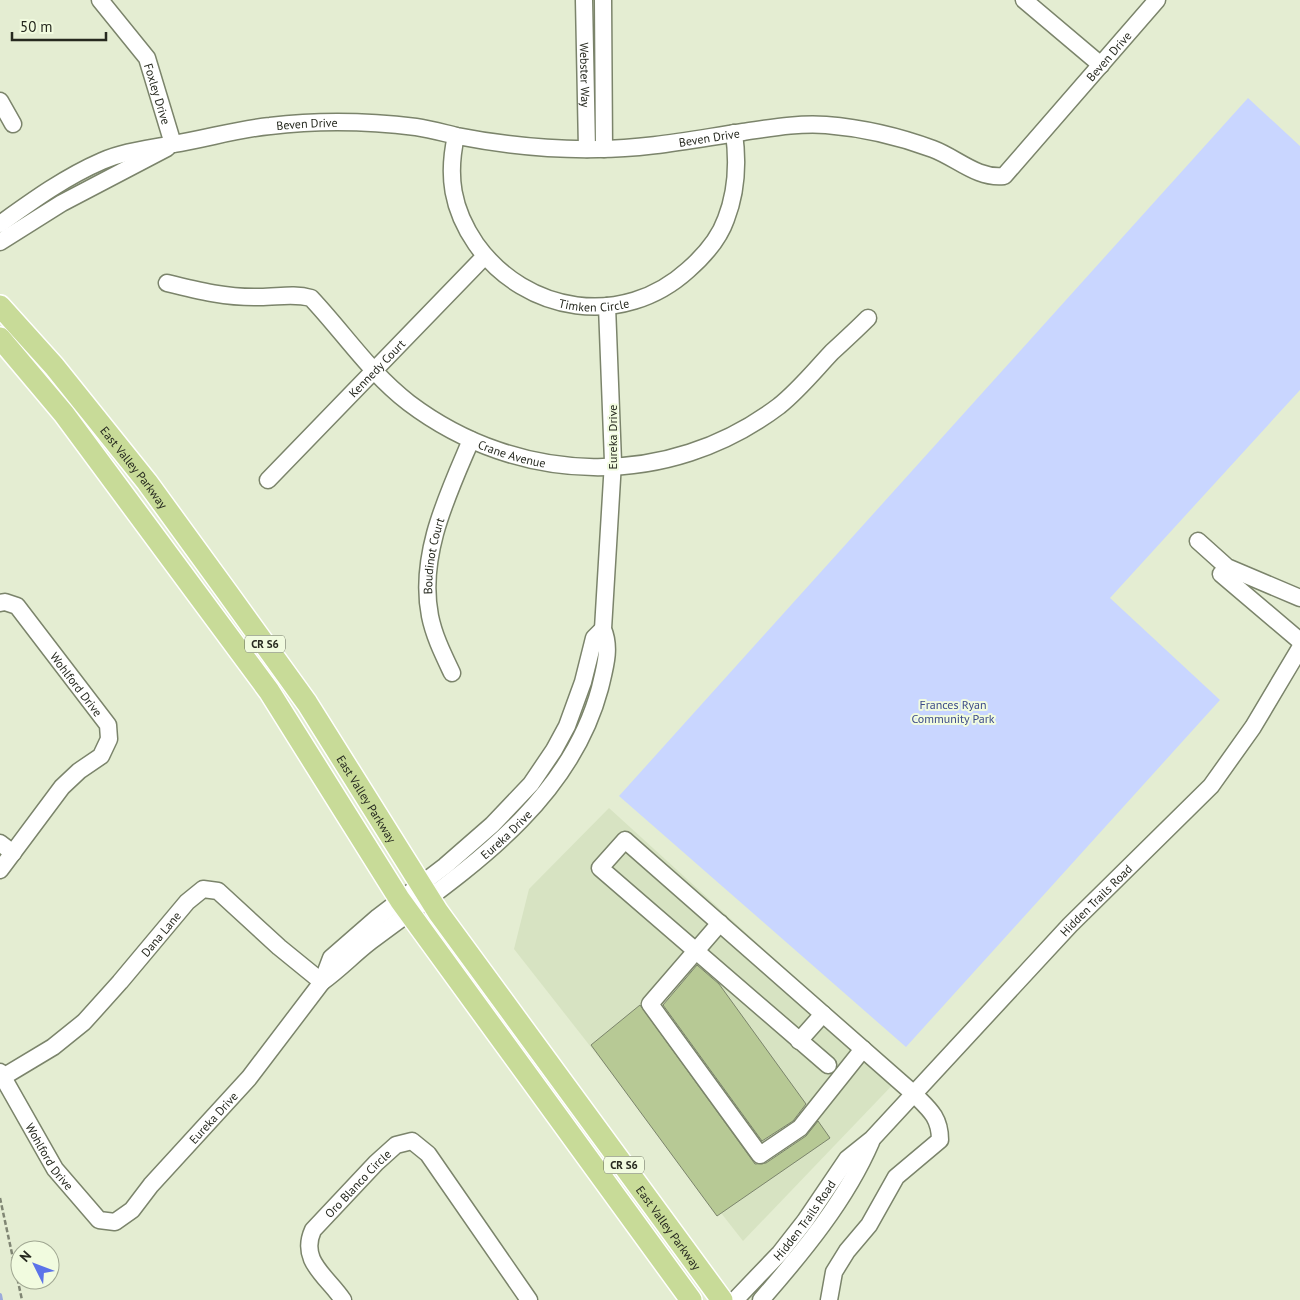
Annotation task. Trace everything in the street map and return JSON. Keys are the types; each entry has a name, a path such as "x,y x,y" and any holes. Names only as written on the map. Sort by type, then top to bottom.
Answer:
{"main road":[{"name":"East Valley Parkway","path":"0,306 54,366 146,482 233,600 311,710 424,891 722,1300"},
{"name":"East Valley Parkway","path":"0,338 64,414 269,691 405,906 691,1300"}],"street":[{"name":"Foxley Drive","path":"100,0 147,58 173,144"},
{"name":"Webster Way","path":"584,0 587,149"},
{"name":"Webster Way","path":"603,0 604,149"},
{"path":"1024,0 1100,65"},
{"name":"Beven Drive","path":"0,224 45,193 103,160 136,149 270,126 337,121 420,127 456,136 562,149 632,148 786,124 824,125 863,129 934,150 981,175 992,178 1004,176 1157,0"},
{"path":"0,101 13,124"},
{"name":"Timken Circle","path":"456,136 450,166 456,203 471,236 485,256 511,281 532,293 571,305 607,306 640,299 660,291 680,278 700,260 714,242 726,220 735,191 737,158 734,133"},
{"name":"Beven Drive","path":"0,242 62,203 173,144"},
{"name":"Kennedy Court","path":"268,480 485,256"},
{"name":"Crane Avenue","path":"167,283 215,295 261,297 298,294 311,298 374,371 409,403 471,440 521,458 562,466 613,467 656,461 705,447 757,420 779,405 806,381 868,318"},
{"name":"Eureka Drive","path":"115,1222 132,1210 151,1185 249,1078 322,982 331,958 424,891 492,825 542,768 567,726 583,682 594,638 603,628 613,467 612,395 607,306"},
{"name":"Boudinot Court","path":"452,673 437,641 430,615 431,560 444,502 471,440"},
{"path":"1198,541 1224,570 1300,641"},
{"path":"1224,570 1300,598"},
{"name":"Wohlford Drive","path":"0,603 5,602 18,606 108,725 109,739 101,756 62,787 6,848 0,870"},
{"name":"Hidden Trails Road","path":"735,1300 795,1234 847,1159 872,1139 1070,925 1211,786 1253,727 1300,648"},
{"path":"828,1066 600,868 625,840 914,1094 933,1113 940,1126 940,1140 896,1177 869,1225 847,1251 834,1272 829,1300"},
{"name":"Dana Lane","path":"2,1074 53,1047 84,1022 187,902 204,889 218,891 279,947 322,982"},
{"path":"720,923 650,1004 760,1155 800,1128 863,1050"},
{"path":"799,1041 823,1014"},
{"name":"Wohlford Drive","path":"2,1074 55,1169 99,1220 115,1222"},
{"name":"Hidden Trails Road","path":"761,1300 811,1240 860,1166 872,1139"},
{"name":"Oro Blanco Circle","path":"343,1300 315,1265 310,1256 307,1243 313,1230 376,1162 396,1145 412,1141 428,1154 529,1300"}],"path":[{"path":"0,1198 22,1300"}],"shaded area":[{"path":"609,808 902,1075 743,1241 514,949 529,889"}],"green space":[{"name":"Frances Ryan Community Park","path":"1248,98 1300,146 1300,390 1110,598 1220,700 906,1047 619,796"}],"building":[{"path":"697,965 719,984 806,1104 793,1121 762,1141 663,1005"},
{"path":"640,1005 755,1164 766,1163 806,1136 818,1121 830,1138 717,1216 591,1045"}],"waterway":[{"path":"0,1295 1,1300"}]}
